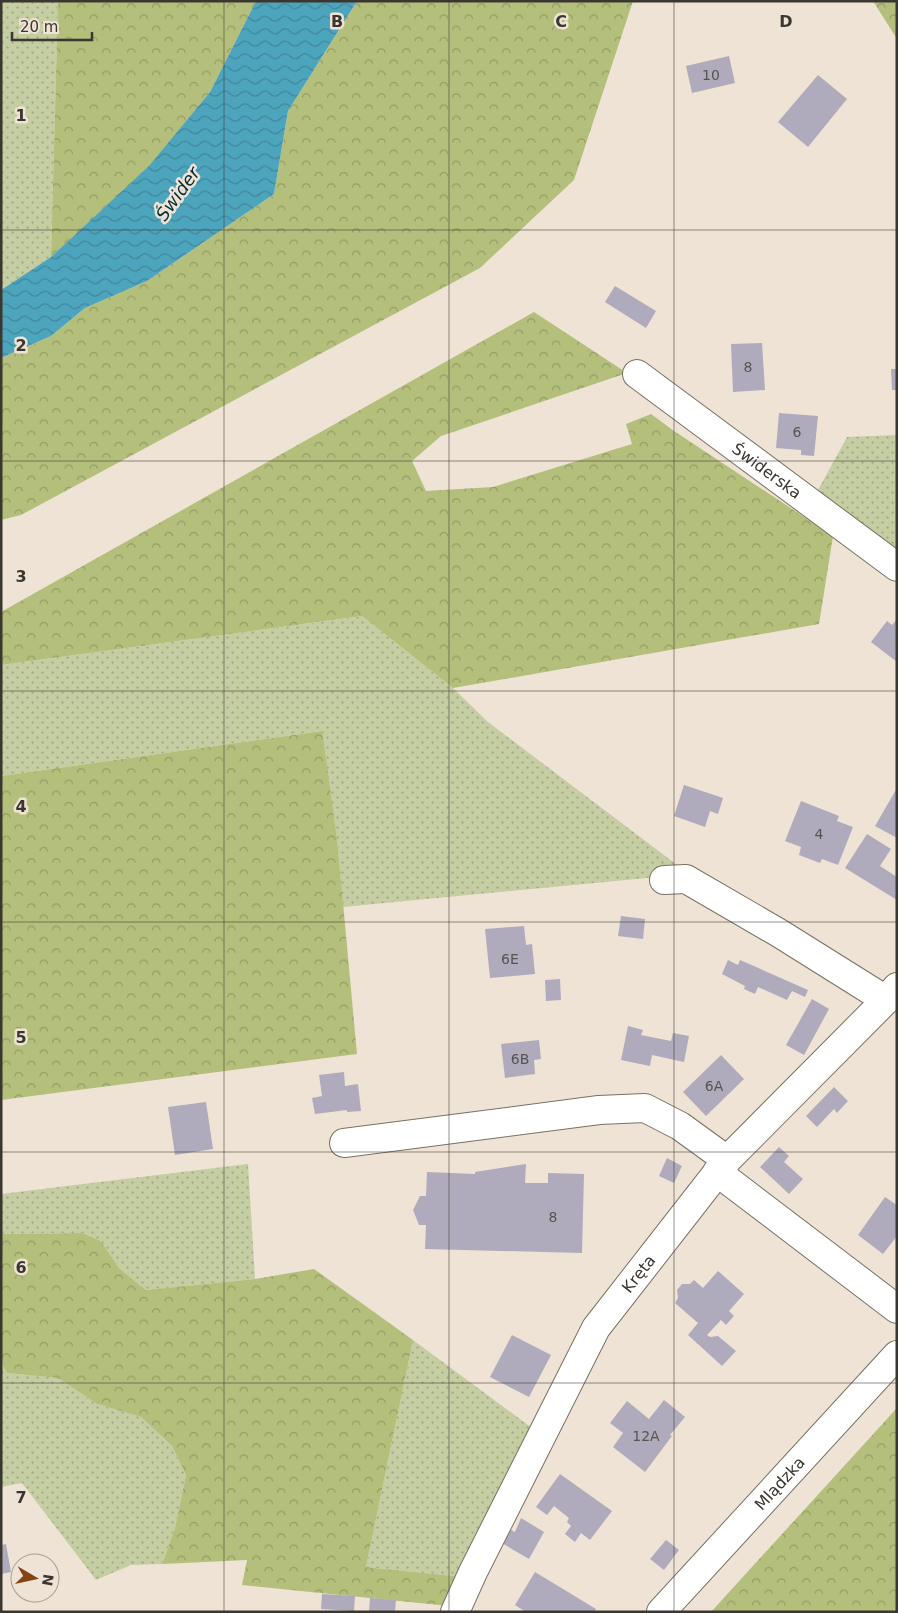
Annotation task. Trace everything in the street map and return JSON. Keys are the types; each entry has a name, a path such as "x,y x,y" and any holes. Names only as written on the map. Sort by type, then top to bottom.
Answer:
{"street":[{"name":"Świderska","path":"637,374 897,567"},
{"path":"664,880 686,879 779,933 891,993"},
{"name":"Kręta","path":"455,1612 473,1572 596,1328 722,1166 891,993"},
{"path":"344,1143 599,1110 645,1108 680,1126 722,1166 897,1309"},
{"name":"Mlądzka","path":"662,1612 897,1355"}],"green space":[{"path":"1,1 58,1 51,257 1,290"},
{"path":"58,1 256,1 210,92 149,167 51,257"},
{"path":"357,1 633,1 574,180 480,268 21,515 1,520 1,358 51,336 85,308 147,281 274,194 288,111"},
{"path":"873,1 897,1 897,39"},
{"path":"534,312 627,373 441,436 412,461 426,491 493,487 632,444 626,424 651,414 833,536 819,624 453,688 362,616 1,665 1,612"},
{"path":"897,435 897,554 817,492 847,437"},
{"path":"362,616 453,688 488,722 689,874 343,907 337,838 321,731 1,776 1,665"},
{"path":"322,731 337,838 357,1054 1,1100 1,776"},
{"path":"248,1164 255,1279 146,1290 119,1268 101,1241 83,1233 1,1234 1,1194"},
{"path":"83,1233 101,1241 119,1268 146,1290 255,1279 314,1269 413,1340 366,1567 463,1577 449,1606 242,1585 247,1560 162,1564 175,1528 186,1475 172,1446 141,1417 97,1404 58,1378 7,1373 1,1362 1,1234"},
{"path":"413,1340 532,1428 463,1577 366,1567"},
{"path":"1,1362 7,1373 58,1378 97,1404 141,1417 172,1446 186,1475 175,1528 162,1564 131,1565 96,1580 22,1483 1,1487"},
{"path":"897,1408 897,1612 711,1612"}],"water":[{"name":"Świder","path":"256,1 357,1 288,111 274,194 147,281 85,308 51,336 1,358 1,290 51,257 149,166 210,92"}],"building":[{"path":"729,56 735,83 692,93 686,66"},
{"path":"818,75 847,99 808,147 778,122"},
{"path":"615,286 656,311 646,328 605,302"},
{"path":"762,343 765,390 733,392 731,344"},
{"path":"891,369 897,369 897,390 892,390"},
{"path":"779,413 818,416 814,456 801,455 801,450 776,448"},
{"path":"897,619 897,662 871,642 887,621 892,625"},
{"path":"684,785 723,798 718,814 710,811 705,827 674,816"},
{"path":"897,788 897,838 875,826"},
{"path":"801,801 839,816 837,821 853,827 838,865 822,859 820,863 799,855 801,847 785,841"},
{"path":"867,834 891,849 880,866 897,877 897,900 845,868"},
{"path":"621,916 645,919 643,939 618,936"},
{"path":"524,926 526,945 532,944 535,974 490,978 485,929"},
{"path":"728,960 738,965 740,960 808,990 805,997 792,991 787,1000 758,987 755,994 744,989 745,986 722,974"},
{"path":"560,979 561,1000 546,1001 545,980"},
{"path":"812,999 829,1009 804,1055 786,1045"},
{"path":"628,1026 643,1030 641,1035 671,1041 673,1033 689,1036 684,1062 652,1055 650,1066 621,1060"},
{"path":"539,1040 541,1059 534,1060 535,1074 505,1078 501,1044"},
{"path":"721,1055 744,1079 706,1116 683,1092"},
{"path":"344,1072 345,1086 358,1084 361,1111 347,1112 347,1110 315,1114 312,1098 322,1096 319,1075"},
{"path":"834,1087 848,1101 837,1113 834,1109 817,1127 806,1116"},
{"path":"206,1102 213,1149 175,1155 168,1107"},
{"path":"779,1147 789,1156 784,1162 803,1179 789,1194 760,1167"},
{"path":"667,1158 682,1166 674,1183 659,1176"},
{"path":"526,1164 525,1183 548,1183 548,1173 584,1174 582,1253 425,1249 426,1225 419,1225 413,1210 420,1196 426,1196 427,1172 475,1174 475,1172"},
{"path":"885,1197 897,1205 897,1236 883,1254 858,1235"},
{"path":"718,1271 744,1294 729,1311 734,1316 726,1325 721,1320 707,1335 710,1337 718,1336 736,1351 722,1366 688,1335 698,1323 675,1303 678,1298 677,1290 682,1284 690,1284 694,1280 703,1288"},
{"path":"512,1335 551,1355 529,1397 490,1377"},
{"path":"664,1400 685,1417 670,1435 672,1436 645,1472 613,1447 623,1433 610,1423 627,1401 649,1419"},
{"path":"560,1474 612,1511 590,1540 581,1533 575,1542 565,1534 571,1526 567,1522 569,1518 554,1506 547,1515 536,1507"},
{"path":"521,1518 544,1532 529,1559 500,1542 507,1528 515,1532"},
{"path":"666,1540 679,1550 664,1570 650,1559"},
{"path":"6,1544 10,1572 1,1574 1,1545"},
{"path":"535,1572 596,1609 594,1612 526,1612 515,1605"},
{"path":"322,1594 355,1596 354,1611 321,1609"},
{"path":"370,1598 396,1600 395,1611 369,1611"}]}
